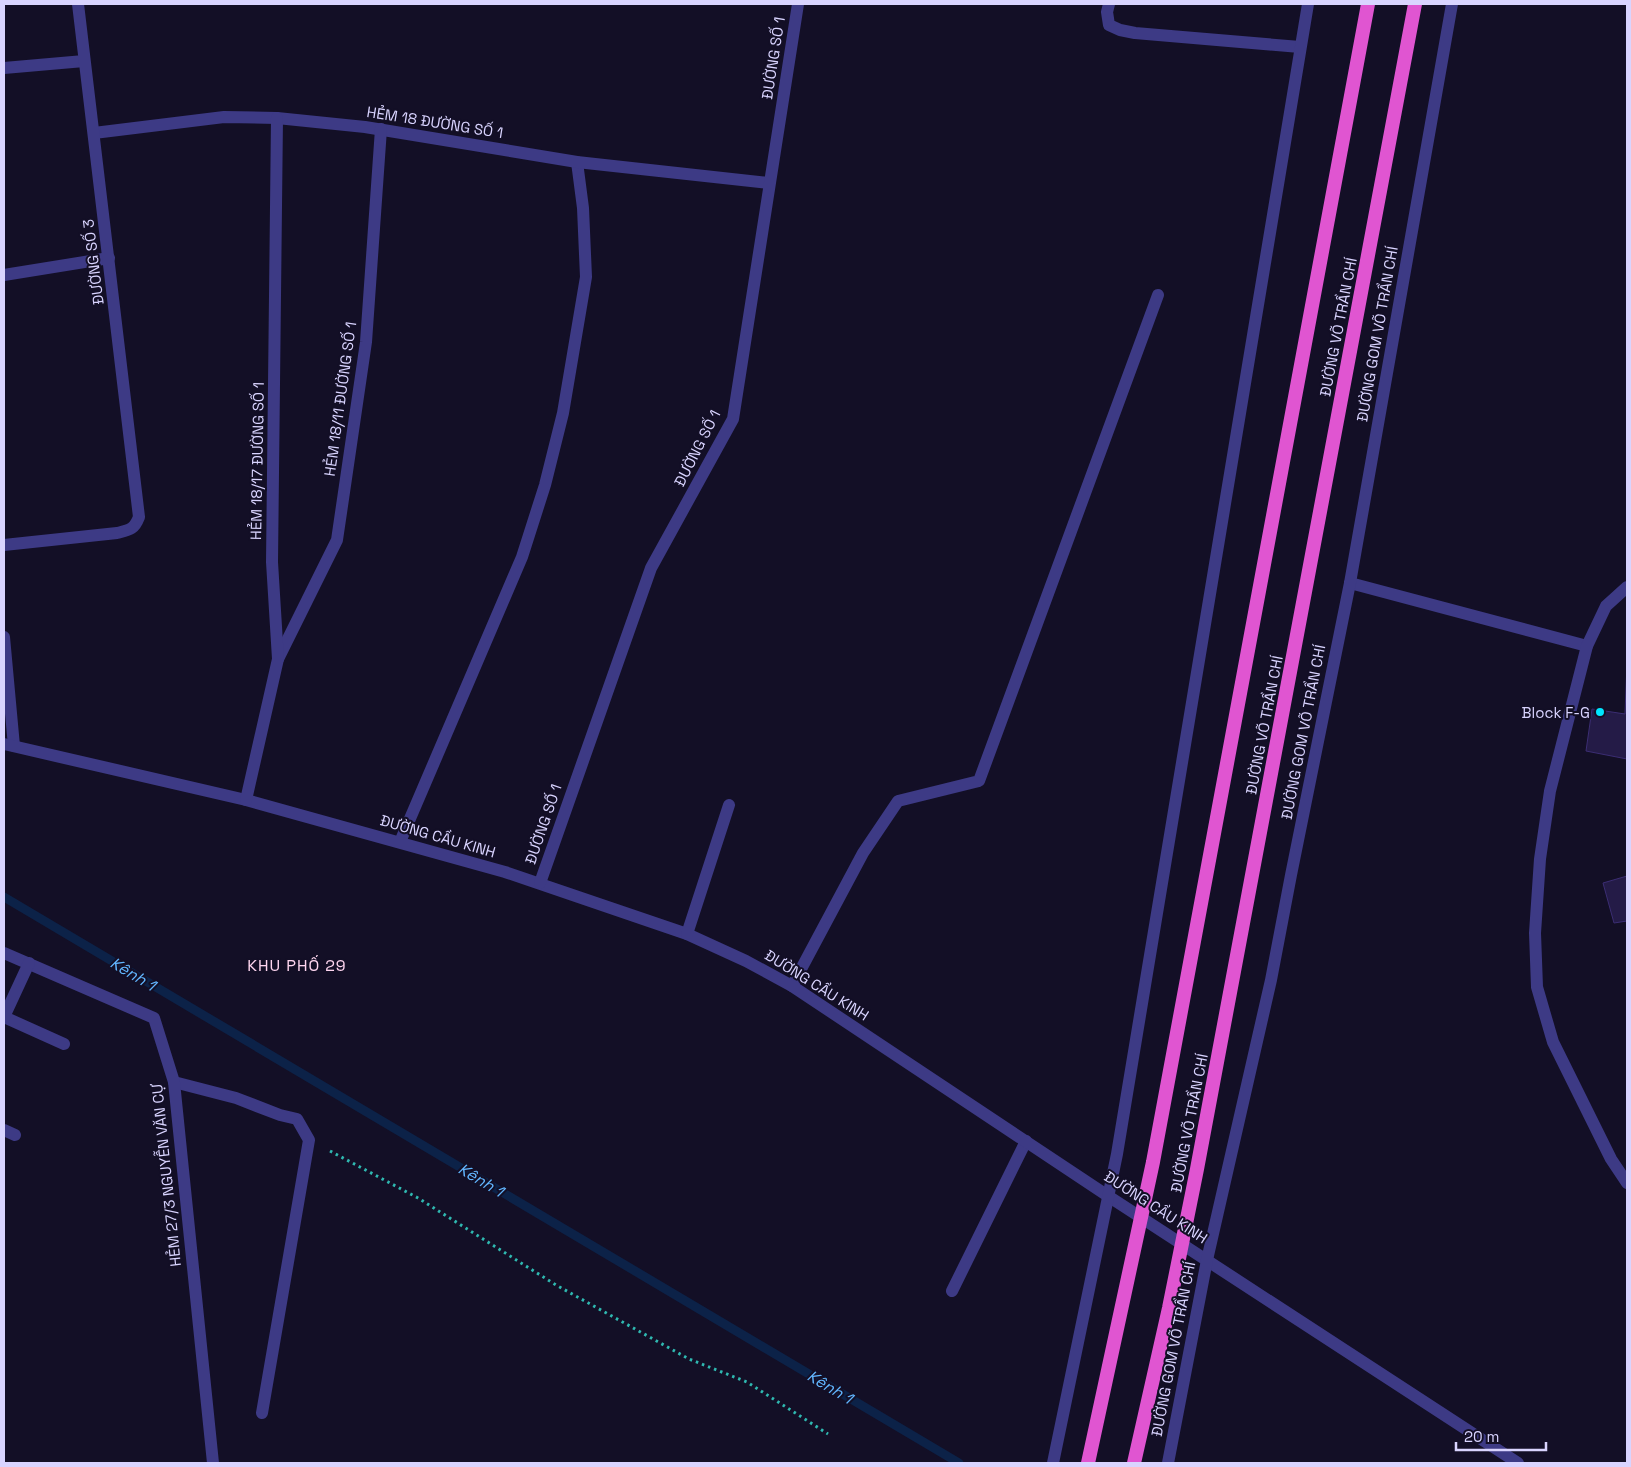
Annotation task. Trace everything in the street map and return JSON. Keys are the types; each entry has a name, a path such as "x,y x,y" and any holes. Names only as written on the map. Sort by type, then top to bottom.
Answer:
{"highway":[{"name":"ĐƯỜNG VÕ TRẦN CHÍ","path":"1088,1463 1142,1218 1368,4"},
{"name":"ĐƯỜNG VÕ TRẦN CHÍ","path":"1135,1457 1182,1244 1415,4"}],"street":[{"name":"ĐƯỜNG SỐ 3","path":"4,545 117,533 130,530 136,525 139,518 78,4"},
{"name":"ĐƯỜNG SỐ 1","path":"540,883 650,568 733,419 798,4"},
{"path":"1108,4 1109,25 1120,30 1135,33 1300,47"},
{"path":"1053,1463 1117,1154 1308,4"},
{"name":"ĐƯỜNG GOM VÕ TRẦN CHÍ","path":"1168,1463 1207,1260 1271,980 1290,875 1350,583 1452,4"},
{"path":"4,68 84,61"},
{"name":"HẺM 18 ĐƯỜNG SỐ 1","path":"94,133 224,117 277,118 380,129 577,162 769,183"},
{"name":"HẺM 18/17 ĐƯỜNG SỐ 1","path":"246,800 278,659 272,562 277,118"},
{"name":"HẺM 18/11 ĐƯỜNG SỐ 1","path":"278,659 337,540 366,342 380,129"},
{"path":"400,842 522,557 545,485 563,412 586,277 577,162"},
{"path":"4,275 109,258"},
{"path":"792,986 863,853 898,801 978,781 1158,294"},
{"path":"1350,583 1587,646"},
{"path":"1627,587 1606,606 1587,646 1550,791 1541,849 1535,933 1537,988 1553,1042 1611,1160 1627,1183"},
{"path":"4,637 9,745"},
{"name":"ĐƯỜNG CẦU KINH","path":"9,745 246,800 505,872 686,934 746,961 792,986 1108,1196 1518,1463"},
{"path":"686,934 729,805"},
{"name":"HẺM 27/3 NGUYỄN VĂN CỰ","path":"4,953 154,1018 174,1082 213,1463"},
{"path":"29,963 4,1017 64,1044"},
{"path":"174,1082 236,1098 280,1115 297,1119 309,1140 262,1413"},
{"path":"952,1291 1026,1141"}],"path":[{"path":"309,1140 418,1198 556,1285 681,1354 746,1382 828,1434"}],"building":[{"name":"Block F-G","path":"1627,664 1627,759 1586,751 1592,709 1625,714"},
{"path":"1627,876 1627,921 1614,923 1603,883"}],"waterway":[{"name":"Kênh 1","path":"4,897 959,1463"}],"place":[{"name":"Block F-G","path":"1600,712"}],"district":[{"name":"KHU PHỐ 29","path":"297,965"}]}
